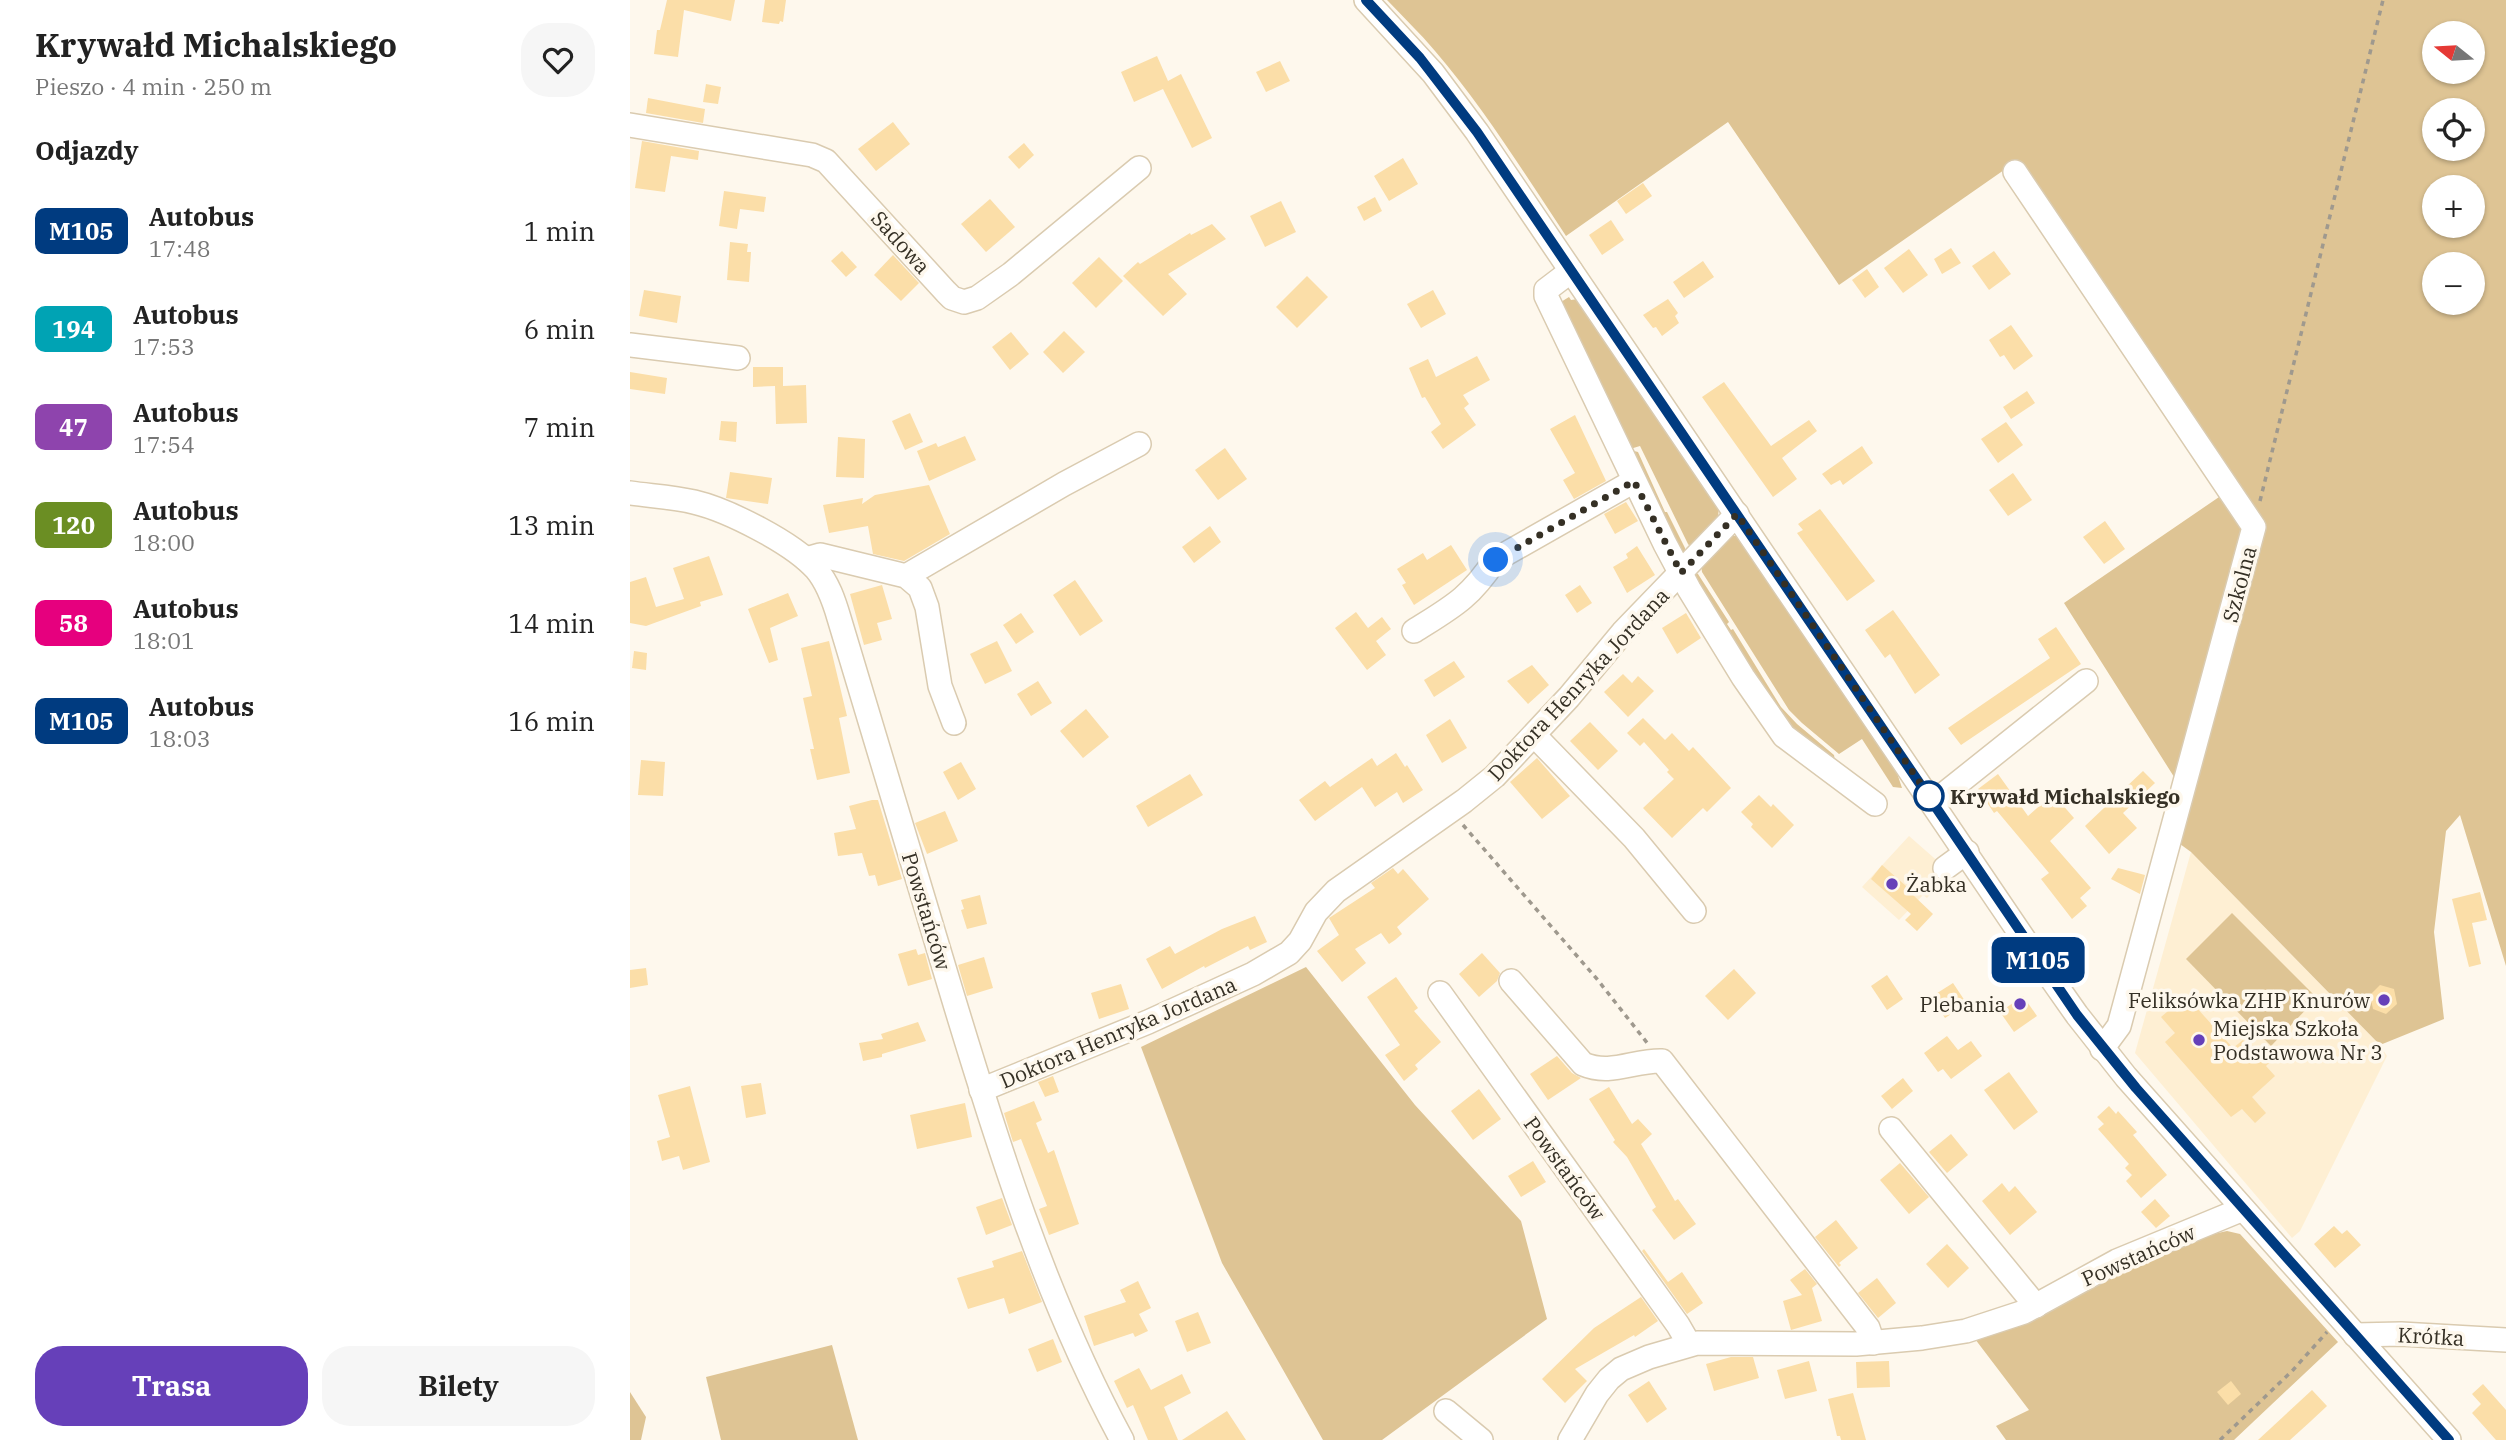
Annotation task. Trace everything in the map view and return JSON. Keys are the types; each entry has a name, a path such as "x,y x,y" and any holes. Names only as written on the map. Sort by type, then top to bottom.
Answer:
{"street":[{"path":"1366,0 1454,99 2102,1049 2449,1440"},
{"name":"Sadowa","path":"630,125 811,155 826,161 946,292 957,301 964,302 977,298 1011,274 1139,168"},
{"name":"Szkolna","path":"2015,172 2254,527 2119,1026 2102,1049"},
{"path":"1570,271 1546,290 1546,296 1681,573 1743,677 1779,731 1875,804"},
{"path":"630,345 738,358"},
{"path":"906,576 1064,484 1139,444"},
{"path":"1414,631 1462,601 1496,560 1634,481"},
{"name":"Powstańców","path":"630,494 704,505 773,537 806,559 820,575 835,605 981,1090 1056,1304 1122,1440"},
{"name":"Doktora Henryka Jordana","path":"981,1090 1148,1022 1274,963 1296,946 1311,918 1336,891 1495,776 1617,638 1737,514"},
{"path":"806,559 820,555 906,576 920,588 924,597 940,686 954,723"},
{"path":"1933,803 2087,681"},
{"path":"1534,735 1634,838 1694,911"},
{"path":"1945,868 1967,852"},
{"path":"1511,981 1583,1064 1600,1069 1613,1069 1662,1061 1868,1328 1873,1343"},
{"name":"Powstańców","path":"1440,993 1689,1344"},
{"path":"1891,1129 2036,1306"},
{"name":"Powstańców","path":"1570,1440 1597,1394 1614,1374 1639,1360 1689,1344 1873,1343 1966,1331 2036,1306 2117,1261 2243,1209"},
{"name":"Krótka","path":"2348,1327 2401,1334 2506,1340"},
{"path":"1446,1411 1481,1440"}],"path":[{"path":"2254,527 2382,0"},
{"path":"1450,811 1597,979 1662,1061"},
{"path":"2220,1440 2293,1370 2348,1327"}],"shaded area":[{"path":"1387,0 2506,0 2506,966 2460,815 2446,831 2434,932 2444,1019 2380,1045 2191,852 2180,844 2176,780 2064,603 2222,495 2004,170 1839,285 1728,122 1566,236 1503,141 1429,44"},
{"path":"1569,297 1571,300 1578,299 1719,508 1717,525 1692,549 1640,446 1630,449 1556,305"},
{"path":"1638,452 1665,512 1685,548 1685,554 1678,555 1632,453"},
{"path":"1729,536 1738,536 1894,764 1902,788 1893,787 1862,739 1839,754 1789,710 1702,572 1701,564"},
{"path":"1693,571 1698,574 1781,707 1834,755 1835,761 1789,733 1697,591"},
{"path":"1909,836 1950,872 1927,898 1923,895 1899,920 1862,887"},
{"path":"2191,852 2380,1045 2387,1056 2300,1231 2292,1238 2135,1053"},
{"path":"2232,913 2317,998 2271,1046 2186,959"},
{"path":"1306,967 1415,1105 1521,1221 1547,1319 1382,1440 1323,1440 1222,1263 1141,1047"},
{"path":"2227,1231 2240,1234 2338,1342 2234,1440 2006,1440 1996,1426 2029,1410 1975,1339 2034,1319 2121,1270 2209,1235"},
{"path":"832,1345 858,1440 721,1440 706,1377"},
{"path":"630,1392 646,1417 641,1440 630,1440"}],"building":[{"path":"667,0 735,0 731,21 684,10 678,57 654,54 657,30 660,30"},
{"path":"765,0 786,0 783,22 762,22"},
{"path":"1157,56 1168,81 1181,74 1212,138 1192,148 1163,89 1134,102 1121,72"},
{"path":"1280,61 1290,81 1266,92 1256,72"},
{"path":"706,84 721,87 718,104 703,102"},
{"path":"648,98 705,109 703,123 646,113"},
{"path":"893,122 910,144 876,171 858,149"},
{"path":"642,141 699,151 698,160 671,156 665,192 635,188"},
{"path":"1024,143 1034,155 1019,169 1008,157"},
{"path":"1403,158 1418,184 1389,201 1374,176"},
{"path":"1643,183 1652,196 1626,214 1617,201"},
{"path":"724,191 766,197 764,212 740,209 737,229 719,226"},
{"path":"1375,197 1382,211 1364,221 1357,207"},
{"path":"990,199 1015,227 986,252 961,224"},
{"path":"1281,201 1296,232 1265,247 1250,216"},
{"path":"1611,220 1624,240 1602,255 1589,235"},
{"path":"1212,224 1226,239 1168,274 1187,294 1163,316 1123,276 1138,262 1140,264 1190,233 1191,235"},
{"path":"730,242 748,244 747,252 751,252 749,282 727,280"},
{"path":"1951,248 1961,263 1942,274 1934,259"},
{"path":"1909,249 1928,275 1903,293 1884,268"},
{"path":"842,251 857,267 846,277 831,261"},
{"path":"1994,251 2011,274 1989,290 1972,266"},
{"path":"893,255 919,283 901,301 874,275"},
{"path":"1099,257 1123,281 1096,308 1072,283"},
{"path":"1703,261 1714,277 1684,298 1673,282"},
{"path":"1867,269 1879,287 1865,298 1852,280"},
{"path":"1307,276 1328,297 1297,328 1276,307"},
{"path":"644,290 681,296 677,323 639,316"},
{"path":"1433,290 1446,314 1421,328 1407,304"},
{"path":"1668,299 1678,313 1675,316 1679,323 1662,336 1643,315"},
{"path":"2011,325 2033,356 2014,370 2004,355 2000,357 1989,340"},
{"path":"1064,331 1085,352 1063,373 1043,352"},
{"path":"1011,332 1029,354 1010,370 992,347"},
{"path":"1477,356 1490,380 1463,395 1469,404 1464,408 1476,425 1443,449 1431,432 1441,424 1425,397 1422,398 1409,368 1428,359 1436,377"},
{"path":"753,367 783,367 783,386 806,385 807,423 776,424 775,386 753,387"},
{"path":"630,372 667,378 665,394 630,389"},
{"path":"1724,382 1771,446 1809,420 1817,431 1782,458 1797,479 1773,497 1702,397"},
{"path":"2027,391 2035,403 2011,419 2003,407"},
{"path":"910,413 923,442 905,450 892,421"},
{"path":"1575,415 1606,481 1574,499 1563,480 1575,473 1550,429"},
{"path":"721,421 737,422 736,442 719,440"},
{"path":"2006,422 2023,445 1998,463 1981,439"},
{"path":"965,436 976,460 929,481 917,451 936,443 938,447"},
{"path":"838,437 865,439 864,478 836,477"},
{"path":"1862,446 1873,463 1843,485 1840,480 1831,485 1822,474"},
{"path":"1225,448 1247,479 1218,500 1195,470"},
{"path":"730,472 772,478 768,504 726,498"},
{"path":"2013,473 2032,500 2008,516 1989,490"},
{"path":"929,485 950,534 904,561 873,554 868,526 829,533 823,505 863,498 862,504 875,495"},
{"path":"1626,502 1638,521 1615,534 1604,514"},
{"path":"1820,509 1875,581 1847,601 1797,533 1803,530 1798,524"},
{"path":"2105,521 2125,549 2104,564 2083,537"},
{"path":"1210,526 1221,542 1194,563 1182,547"},
{"path":"1451,545 1467,570 1414,605 1402,585 1406,583 1397,569 1423,553 1427,560"},
{"path":"1637,546 1655,575 1627,593 1613,567 1628,558 1626,554"},
{"path":"709,556 723,595 646,626 630,623 630,582 646,577 656,607 684,599 673,568"},
{"path":"1075,580 1103,621 1080,636 1053,595"},
{"path":"882,585 892,619 877,623 882,640 864,645 850,594"},
{"path":"1580,585 1592,603 1577,613 1565,595"},
{"path":"788,593 798,616 770,628 778,660 769,663 748,609"},
{"path":"1893,610 1940,675 1915,694 1890,654 1885,658 1865,630"},
{"path":"1356,612 1368,628 1382,617 1391,629 1376,641 1386,655 1367,670 1335,628"},
{"path":"1021,613 1034,632 1016,644 1003,625"},
{"path":"1686,613 1701,638 1677,654 1662,628"},
{"path":"2056,627 2081,664 1961,745 1948,728 2050,658 2038,639"},
{"path":"829,641 847,716 839,718 850,773 817,780 810,749 814,749 803,698 812,696 801,648"},
{"path":"997,641 1012,671 985,684 970,654"},
{"path":"634,651 647,653 646,670 632,668"},
{"path":"1454,661 1465,677 1434,697 1424,680"},
{"path":"1532,665 1549,685 1528,704 1507,681"},
{"path":"1623,674 1632,683 1638,676 1654,691 1628,717 1604,692"},
{"path":"1038,681 1052,703 1031,716 1017,694"},
{"path":"1086,709 1109,737 1083,758 1060,731"},
{"path":"1643,718 1665,740 1672,733 1689,751 1693,747 1731,788 1707,812 1703,808 1672,838 1643,808 1674,779 1644,742 1640,746 1627,733"},
{"path":"1450,719 1467,748 1442,763 1426,735"},
{"path":"1590,722 1618,751 1598,770 1570,741"},
{"path":"1396,753 1423,790 1403,803 1397,792 1375,807 1362,787 1315,821 1299,800 1325,781 1330,787 1372,758 1377,766"},
{"path":"1537,758 1570,796 1542,819 1510,782"},
{"path":"641,760 665,762 663,796 638,795"},
{"path":"961,762 976,789 958,800 943,772"},
{"path":"2143,771 2155,783 2123,813 2137,828 2109,854 2085,826"},
{"path":"1190,774 1203,795 1148,827 1136,806"},
{"path":"1998,774 2028,816 2053,794 2074,818 2050,841 2091,888 2080,898 2087,906 2072,919 2041,879 2049,873 1997,811 1994,813 1978,789"},
{"path":"1759,795 1771,807 1773,804 1794,825 1772,848 1751,827 1753,824 1741,812"},
{"path":"878,800 902,879 878,886 875,875 869,876 862,853 838,856 834,833 856,829 849,806"},
{"path":"945,811 958,841 927,854 915,823"},
{"path":"1882,865 1933,914 1917,931 1905,920 1911,914 1871,879"},
{"path":"1393,868 1398,874 1403,869 1429,899 1397,927 1402,934 1395,940 1389,944 1381,933 1355,949 1366,963 1342,982 1317,951 1339,935 1329,918 1375,888 1371,883"},
{"path":"2118,868 2145,875 2140,894 2111,879"},
{"path":"2480,892 2487,920 2472,923 2481,964 2469,967 2452,899"},
{"path":"980,895 987,924 967,929 961,900"},
{"path":"1255,916 1267,942 1250,950 1248,946 1162,989 1146,959 1170,946 1175,954 1222,929"},
{"path":"916,949 918,955 925,953 932,979 908,986 898,954"},
{"path":"1482,953 1500,973 1497,981 1479,997 1459,974"},
{"path":"984,957 993,988 967,996 958,965"},
{"path":"646,968 648,985 630,988 630,970"},
{"path":"1734,969 1756,993 1728,1020 1705,996"},
{"path":"1887,975 1903,999 1887,1010 1871,986"},
{"path":"1396,977 1418,1008 1414,1011 1441,1042 1415,1065 1418,1069 1404,1081 1385,1055 1400,1045 1367,997"},
{"path":"1953,983 1967,1004 1945,1018 1931,997"},
{"path":"1121,984 1129,1009 1099,1019 1091,993"},
{"name":"Feliksówka ZHP Knurów","path":"2380,985 2394,989 2397,1004 2386,1014 2373,1009 2370,995"},
{"name":"Plebania","path":"2023,996 2037,1016 2014,1032 2000,1012"},
{"path":"2186,996 2233,1048 2243,1040 2254,1052 2258,1048 2270,1062 2266,1066 2275,1076 2252,1097 2266,1113 2255,1123 2242,1109 2231,1117 2165,1042 2175,1033 2161,1017"},
{"path":"918,1022 926,1041 863,1061 859,1043 883,1039 881,1034"},
{"path":"1947,1036 1958,1050 1971,1041 1982,1056 1951,1079 1943,1069 1938,1072 1924,1053"},
{"path":"1557,1056 1572,1073 1581,1078 1548,1100 1530,1074"},
{"path":"2009,1072 2038,1112 2014,1130 1984,1090"},
{"path":"1053,1076 1059,1092 1045,1097 1038,1082"},
{"path":"1903,1078 1913,1091 1892,1109 1881,1096"},
{"path":"761,1083 766,1114 746,1118 741,1086"},
{"path":"690,1086 710,1162 683,1170 679,1156 662,1161 657,1141 670,1137 658,1095"},
{"path":"1609,1087 1632,1124 1638,1119 1652,1134 1641,1144 1675,1201 1678,1199 1696,1224 1674,1240 1652,1210 1656,1207 1627,1157 1613,1142 1615,1140 1589,1099"},
{"path":"1479,1089 1501,1119 1473,1140 1451,1111"},
{"path":"1034,1101 1042,1120 1036,1123 1048,1153 1054,1150 1079,1224 1049,1235 1039,1209 1047,1206 1021,1139 1013,1142 1004,1113"},
{"path":"965,1103 972,1137 917,1149 910,1115"},
{"path":"2109,1106 2116,1114 2118,1111 2137,1132 2133,1135 2167,1175 2141,1198 2126,1181 2132,1175 2125,1168 2129,1164 2098,1129 2104,1124 2097,1117"},
{"path":"1951,1134 1968,1155 1947,1173 1929,1152"},
{"path":"1533,1161 1546,1182 1521,1197 1508,1176"},
{"path":"1900,1163 1929,1197 1909,1214 1880,1180"},
{"path":"2002,1183 2009,1192 2015,1186 2037,1212 2010,1235 1982,1201"},
{"path":"1002,1198 1012,1225 986,1235 976,1207"},
{"path":"2155,1199 2170,1216 2156,1228 2141,1212"},
{"path":"1836,1220 1858,1248 1839,1263 1839,1267 1815,1237"},
{"path":"2334,1226 2342,1234 2347,1230 2361,1245 2335,1268 2314,1244"},
{"path":"1947,1244 1969,1268 1948,1288 1926,1264"},
{"path":"1644,1249 1668,1282 1682,1272 1703,1303 1687,1314 1642,1251"},
{"path":"1022,1251 1042,1302 1009,1314 1004,1298 968,1309 957,1278 994,1267 992,1261"},
{"path":"1805,1269 1817,1284 1812,1288 1822,1321 1791,1330 1783,1301 1802,1295 1790,1280"},
{"path":"1877,1278 1896,1303 1878,1318 1858,1293"},
{"path":"1138,1281 1151,1308 1139,1314 1148,1331 1135,1337 1133,1333 1094,1346 1084,1316 1126,1302 1120,1290"},
{"path":"1641,1297 1658,1321 1635,1337 1634,1335 1575,1369 1587,1381 1565,1403 1542,1379 1594,1328"},
{"path":"1198,1312 1211,1343 1187,1352 1175,1321"},
{"path":"1053,1339 1062,1362 1037,1372 1028,1349"},
{"path":"1731,1357 1753,1357 1759,1378 1714,1391 1706,1364"},
{"path":"1809,1361 1817,1391 1785,1399 1777,1370"},
{"path":"1889,1361 1890,1387 1857,1388 1856,1362"},
{"path":"1139,1368 1151,1390 1182,1374 1191,1393 1164,1407 1178,1440 1148,1440 1133,1405 1127,1408 1114,1381"},
{"path":"1649,1381 1667,1409 1647,1423 1628,1395"},
{"path":"2231,1381 2241,1394 2228,1405 2217,1392"},
{"path":"2483,1384 2506,1410 2506,1440 2496,1440 2472,1413 2481,1404 2472,1394"},
{"path":"2312,1390 2327,1406 2311,1421 2290,1440 2258,1440"},
{"path":"1853,1393 1866,1440 1841,1440 1840,1436 1837,1436 1828,1399"},
{"path":"1227,1411 1246,1440 1182,1440"}],"bus line":[{"name":"M105","path":"1366,0 1454,99 2032,951 2102,1049 2449,1440"}],"place":[{"name":"Krywałd Michalskiego","path":"1929,796"},
{"name":"Żabka","path":"1892,884"},
{"name":"Feliksówka ZHP Knurów","path":"2384,1000"},
{"name":"Plebania","path":"2020,1004"},
{"name":"Miejska Szkoła Podstawowa Nr 3","path":"2199,1040"}],"route":[{"path":"1496,560 1634,481 1681,573 1737,514 1929,796"}]}
